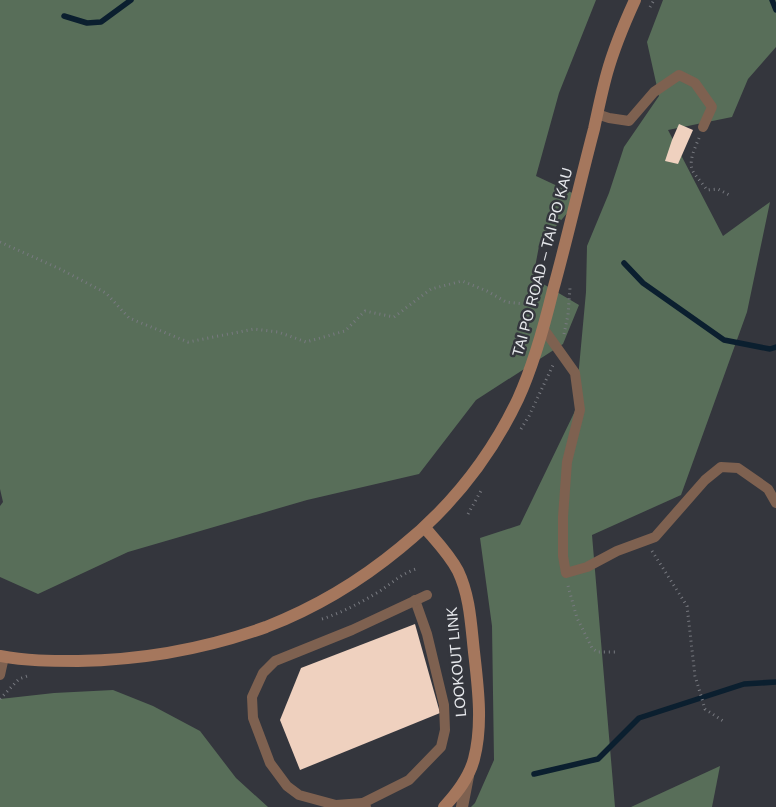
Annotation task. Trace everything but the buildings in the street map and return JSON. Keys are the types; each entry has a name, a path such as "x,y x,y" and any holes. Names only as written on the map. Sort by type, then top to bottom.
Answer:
{"main road":[{"name":"TAI PO ROAD – TAI PO KAU","path":"2,657 29,661 58,661 156,656 202,647 273,624 330,597 381,564 425,528 454,498 501,433 519,398 534,360 607,73 634,0"},
{"name":"LOOKOUT LINK","path":"425,528 448,554 466,590 479,700 478,740 469,774 456,794 444,807"}],"street":[{"name":"LOOKOUT LINK","path":"462,807 469,774"}],"lane":[{"path":"597,114 609,118 629,120 654,92 679,75 695,83 712,107 703,127"},
{"path":"543,328 575,373 580,410 567,462 563,516 563,556 566,573 587,567 617,551 655,537 706,480 721,467 738,468 768,489 776,503"},
{"path":"415,600 427,634 444,705 445,730 440,748 409,780 364,805 336,805 299,795 288,786 270,763 253,718 252,697 263,673 275,661 352,630 415,600 427,595"},
{"path":"0,675 2,657"}],"path":[{"path":"703,127 692,156 693,172 706,190 718,189 731,196"},
{"path":"0,242 60,269 106,293 129,318 188,342 254,329 278,332 306,342 345,331 365,311 394,317 431,289 462,281 487,291 506,302 542,305"},
{"path":"645,540 687,606 695,676 705,709 724,721"},
{"path":"566,573 577,618 592,648 597,652 615,652"}],"green space":[{"path":"0,0 596,0 559,93 536,176 581,197 539,246 533,278 579,305 563,344 476,400 419,474 307,500 128,552 38,594 0,577 0,506 3,502 0,489"},
{"path":"663,0 776,0 776,47 748,79 732,117 668,130 723,236 770,202 747,312 681,495 592,535 615,807 471,807 475,803 494,760 492,626 480,538 520,525 575,411 586,292 587,246 609,193 624,147 659,96 647,42"},
{"path":"113,690 153,706 200,731 236,778 268,807 0,807 0,699 54,693"},
{"path":"720,766 712,807 631,807"}],"waterway":[{"path":"64,16 87,23 101,22 131,0"},
{"path":"772,0 776,10"},
{"path":"624,263 643,283 724,340 770,349 776,347"},
{"path":"534,774 598,759 639,718 744,684 776,682"}]}
